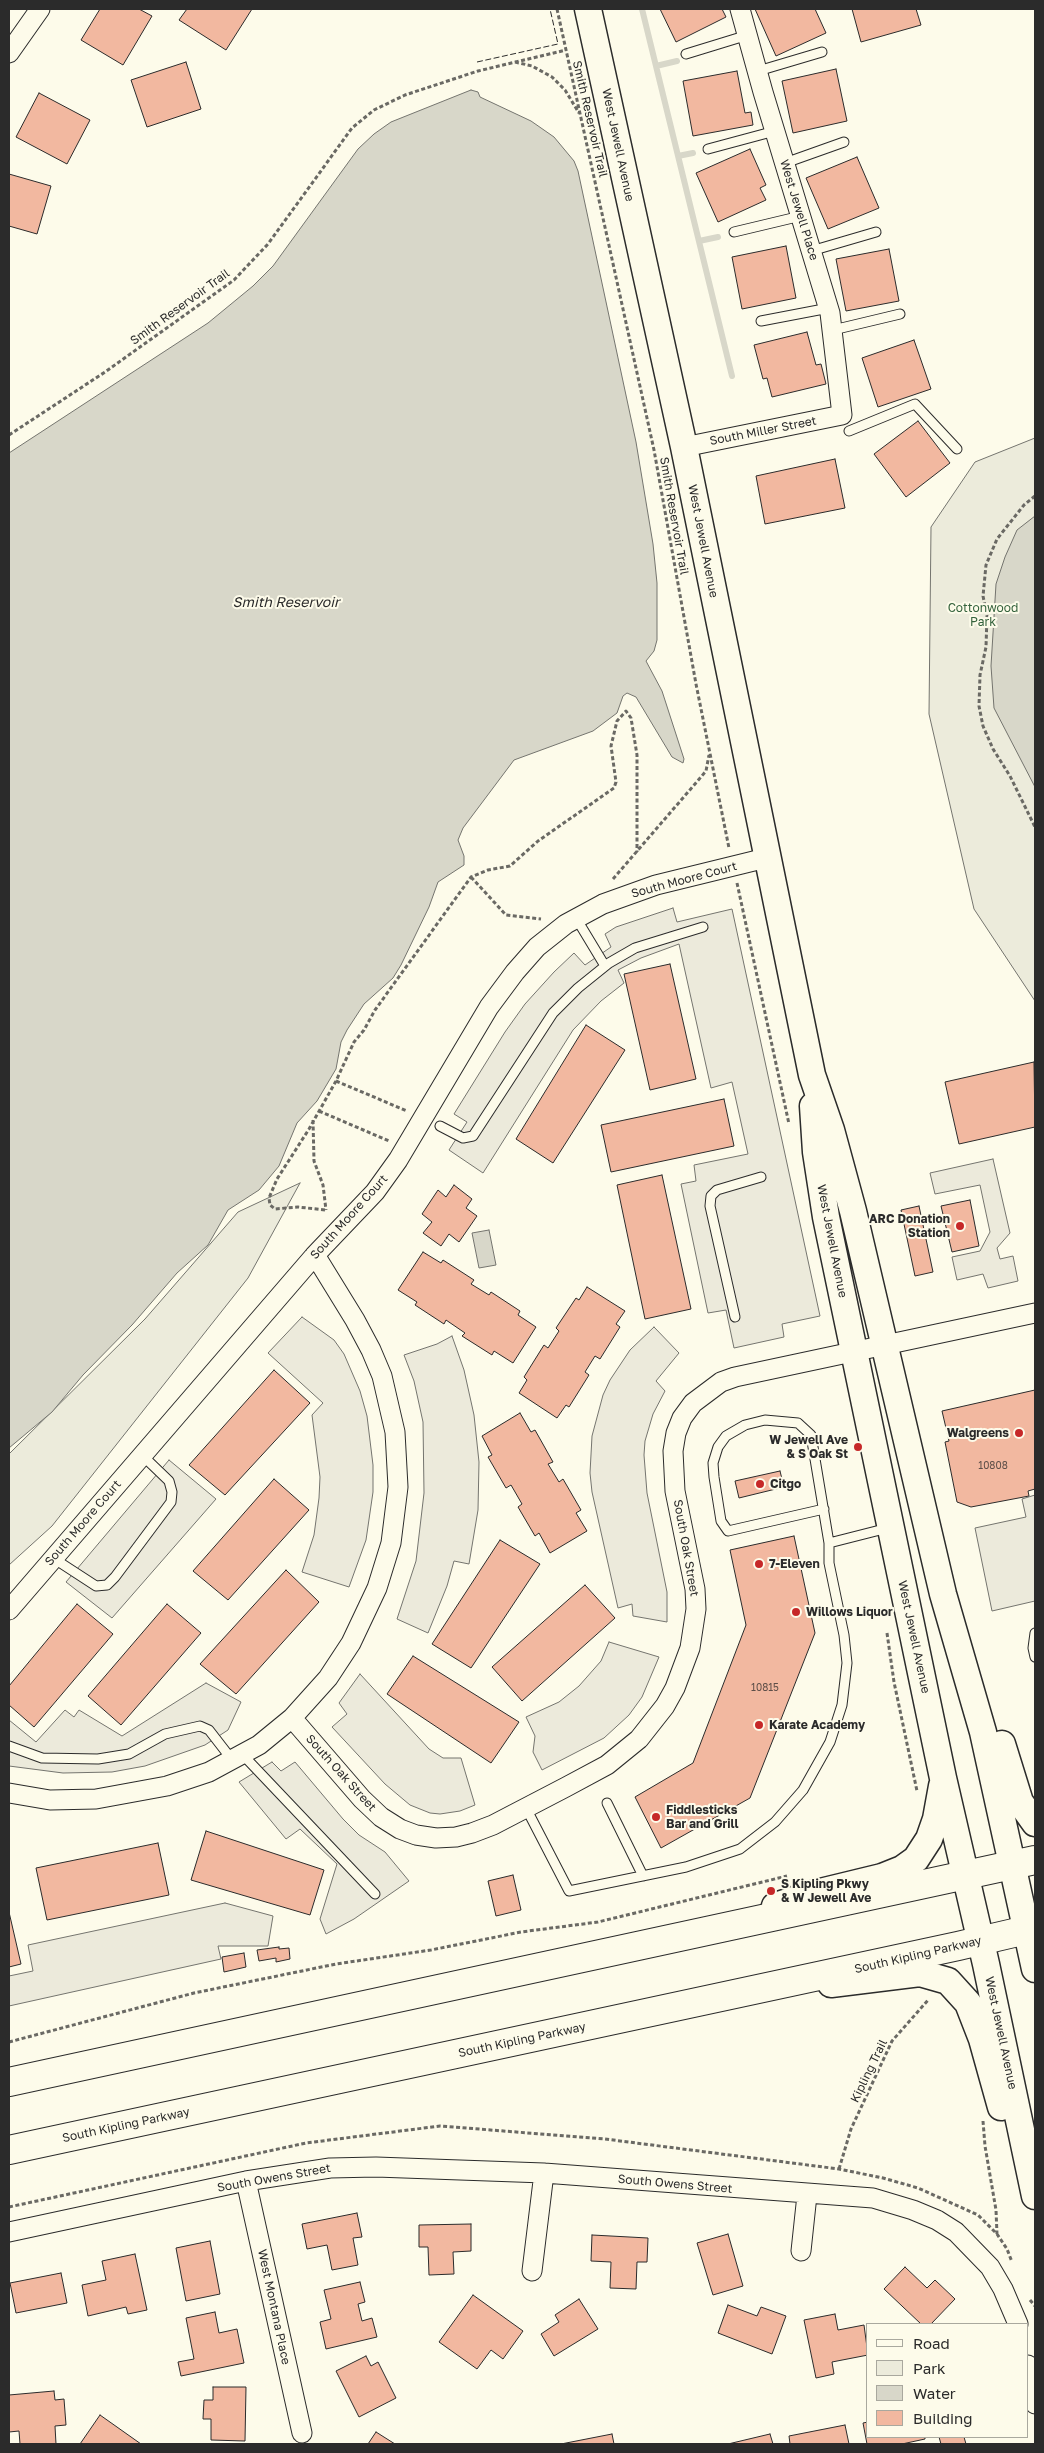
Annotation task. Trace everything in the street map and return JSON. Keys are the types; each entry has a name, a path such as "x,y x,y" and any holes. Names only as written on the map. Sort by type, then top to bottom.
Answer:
{"main road":[{"name":"West Jewell Avenue","path":"588,9 684,447 766,858 812,1075 841,1164 886,1346 921,1508 952,1625 1024,1863 1035,1969"},
{"name":"West Jewell Avenue","path":"812,1075 814,1128 820,1178 943,1778 967,1876 1035,2196"},
{"path":"952,1625 979,1678 1020,1802 1035,1823"},
{"path":"691,1935 812,1894 882,1877 902,1869 916,1859 929,1839 936,1819 943,1778"},
{"path":"9,2082 1024,1863"},
{"name":"South Kipling Parkway","path":"9,2150 1031,1929"},
{"path":"719,1998 920,1973 948,1981 968,2003 982,2039 1005,2119 1035,2196"}],"street":[{"path":"11,47 40,9"},
{"name":"West Jewell Place","path":"740,9 775,132 829,308 846,423"},
{"name":"South Miller Street","path":"684,447 846,423"},
{"name":"South Moore Court","path":"9,1610 314,1255 375,1192 403,1151 502,988 531,953 571,921 604,904 656,885 766,858"},
{"path":"9,1793 50,1800 119,1797 167,1786 209,1772 238,1758 273,1736 292,1718 340,1662 363,1620 377,1588 391,1543 398,1487 395,1432 382,1376 356,1320 314,1255"},
{"name":"South Oak Street","path":"292,1718 362,1799 381,1817 416,1835 456,1837 493,1825 607,1765 639,1739 665,1706 690,1648 696,1609 696,1589 676,1491 674,1470 676,1433 682,1418 693,1402 720,1382 735,1377 1035,1313"},
{"name":"South Owens Street","path":"9,2232 246,2181 339,2167 544,2173 807,2195 873,2198 896,2204 937,2220 956,2232 990,2267 1003,2289 1018,2323"},
{"path":"532,2271 544,2173"},
{"name":"West Montana Place","path":"246,2181 302,2433"},
{"path":"801,2251 807,2195"},
{"path":"1029,2371 1035,2404"}],"lane":[{"path":"686,54 748,35"},
{"path":"758,71 822,52"},
{"path":"708,149 775,132"},
{"path":"785,162 844,142"},
{"path":"734,232 801,216"},
{"path":"811,251 876,232"},
{"path":"761,320 829,308"},
{"path":"833,330 900,314"},
{"path":"846,423 916,404 957,449"},
{"path":"571,921 605,966"},
{"path":"440,1126 463,1138 473,1136 553,1013 578,988 605,966 635,948 703,927"},
{"path":"735,1317 710,1206 711,1196 717,1190 761,1177"},
{"path":"526,1808 569,1891 686,1867 740,1849 775,1822 803,1790 830,1742 842,1705 847,1663 844,1635 829,1563 829,1543 824,1509 811,1435 805,1427 798,1423 765,1420 745,1425 726,1436 718,1447 713,1463 714,1477 721,1522 728,1531 824,1509"},
{"path":"54,1558 96,1586 107,1585 115,1577 171,1502 172,1492 169,1481 142,1455"},
{"path":"829,1543 891,1527"},
{"path":"1035,1633 1035,1657"},
{"path":"9,1746 42,1758 98,1759 129,1754 165,1734 200,1726 210,1730 375,1894"},
{"path":"607,1803 643,1876"}],"path":[{"path":"556,9 566,50"},
{"name":"Smith Reservoir Trail","path":"9,434 105,372 234,280 268,244 352,128 374,110 405,96 512,62 566,50 654,450 729,845"},
{"path":"512,62 532,66 552,77 572,100 582,118"},
{"path":"1035,496 1024,505 997,539 986,565 983,596 987,616 986,647 980,675 978,706 983,726 993,750 1010,776 1035,827"},
{"path":"326,1210 298,1207 275,1209 270,1204 269,1198 276,1179 319,1111 336,1081 354,1042 364,1030 374,1010 471,877 488,870 510,866 538,841 614,788 616,782 611,746 617,721 626,711 631,718 637,755 637,852 701,778 706,771 710,752"},
{"path":"471,877 506,914 571,921"},
{"path":"740,900 791,1130"},
{"path":"336,1081 422,1119"},
{"path":"319,1111 363,1132 386,1139 403,1151"},
{"path":"313,1120 314,1161 323,1185 326,1210 333,1236"},
{"path":"9,2042 194,1993 336,1964 598,1922 795,1874"},
{"name":"Kipling Trail","path":"839,2169 851,2129 892,2041 937,1992"}],"green space":[{"name":"Cottonwood Park","path":"1035,438 1035,1001 974,909 929,714 931,527 975,462"},
{"path":"300,1183 248,1278 52,1526 9,1565 9,1454 145,1319 238,1212"}],"shaded area":[{"path":"673,908 677,922 732,909 820,1316 782,1324 784,1337 734,1348 726,1310 708,1313 681,1184 696,1181 694,1165 748,1154 732,1082 711,1088 679,944 641,958 618,970 624,983 601,1001 573,1030 483,1173 449,1150 467,1122 454,1114 505,1032 525,1004 554,972 574,953 585,965 611,947 605,934 616,927"},
{"path":"993,1159 1010,1233 997,1248 1000,1259 1013,1256 1018,1281 988,1288 983,1274 957,1280 952,1257 980,1251 990,1232 980,1185 935,1194 930,1173"},
{"path":"302,1317 334,1340 344,1354 360,1391 367,1416 373,1465 373,1492 366,1540 349,1587 302,1572 314,1535 319,1498 320,1477 312,1415 323,1403 268,1353"},
{"path":"654,1327 679,1353 656,1381 665,1391 653,1414 645,1441 644,1455 647,1493 667,1592 667,1622 633,1616 632,1604 618,1608 592,1492 590,1473 592,1436 603,1395 610,1380 630,1350"},
{"path":"452,1336 464,1370 474,1415 479,1462 478,1510 469,1564 454,1561 447,1586 428,1633 397,1619 416,1561 424,1493 423,1422 414,1381 404,1355 437,1344"},
{"path":"169,1460 216,1499 112,1618 66,1582"},
{"path":"1035,1495 1035,1601 992,1611 975,1528 1026,1517 1022,1499"},
{"path":"609,1642 659,1657 642,1697 629,1715 604,1738 542,1770 533,1752 535,1736 526,1717 559,1702 579,1686 601,1661"},
{"path":"360,1674 429,1749 443,1758 461,1758 475,1805 460,1811 440,1814 430,1813 410,1805 385,1784 332,1727 347,1714 339,1703"},
{"path":"206,1683 241,1702 228,1730 205,1745 145,1766 112,1772 63,1773 9,1766 9,1720 36,1742 65,1710 74,1717 79,1710 122,1736"},
{"path":"272,1762 281,1771 295,1762 343,1819 359,1835 385,1852 409,1881 354,1919 326,1934 320,1919 337,1864 300,1829 286,1839 239,1782"},
{"path":"225,1903 273,1916 268,1946 218,1946 221,1959 9,2006 9,1976 33,1971 28,1945"}],"water":[{"name":"Smith Reservoir","path":"471,90 478,92 480,97 531,121 554,137 574,161 578,171 636,442 653,544 657,583 657,640 654,651 646,661 662,691 684,759 683,763 672,757 636,697 627,693 623,696 617,713 593,731 514,760 463,828 458,840 464,856 464,865 438,882 429,907 401,965 393,978 364,1004 347,1030 341,1042 336,1069 317,1101 297,1123 279,1166 259,1190 228,1210 208,1245 177,1273 132,1325 83,1375 52,1412 9,1448 9,453 208,323 253,286 273,266 358,149 374,134 391,122"},
{"path":"1035,516 1035,787 994,708 991,666 996,584 1017,530"},
{"path":"489,1230 496,1265 479,1268 472,1233"}],"building":[{"path":"100,9 139,9 152,16 123,65 81,40"},
{"path":"187,9 252,9 226,50 179,20"},
{"path":"660,9 722,9 726,17 676,42"},
{"path":"755,9 815,9 826,33 776,56"},
{"path":"852,9 916,9 921,25 861,42"},
{"path":"186,62 201,109 147,127 131,80"},
{"path":"836,69 847,121 793,133 782,81"},
{"path":"737,71 745,113 751,112 753,125 693,136 683,81"},
{"path":"39,93 90,120 67,164 16,137"},
{"path":"750,149 766,185 760,188 766,200 718,222 696,173"},
{"path":"857,157 879,208 828,229 806,178"},
{"path":"9,174 51,186 37,234 9,226"},
{"path":"786,246 796,298 742,309 732,257"},
{"path":"889,249 899,301 846,311 836,259"},
{"path":"807,332 816,365 821,364 826,384 772,397 767,378 763,379 754,345"},
{"path":"914,340 931,389 878,407 862,358"},
{"path":"918,421 950,463 906,497 874,454"},
{"path":"835,459 845,508 765,524 756,476"},
{"path":"670,964 696,1079 650,1090 624,974"},
{"path":"586,1025 625,1050 553,1163 516,1139"},
{"path":"1034,1062 1035,1127 959,1144 945,1082"},
{"path":"724,1099 734,1146 611,1172 601,1125"},
{"path":"662,1175 691,1309 645,1319 617,1185"},
{"path":"454,1185 472,1199 466,1208 477,1216 459,1242 449,1234 441,1246 423,1233 432,1222 422,1214 438,1190 446,1197"},
{"name":"ARC Donation Station","path":"970,1200 979,1246 952,1252 941,1206"},
{"path":"919,1206 933,1272 915,1276 901,1210"},
{"path":"423,1252 441,1263 443,1260 474,1280 471,1284 489,1295 491,1292 520,1311 518,1315 536,1327 513,1363 494,1351 492,1355 462,1336 465,1333 446,1320 444,1324 415,1305 417,1302 398,1290"},
{"path":"587,1287 625,1311 616,1324 620,1327 600,1359 595,1356 585,1372 589,1375 569,1407 566,1405 557,1418 519,1393 527,1380 524,1377 544,1345 548,1348 559,1331 556,1328 576,1298 579,1300"},
{"path":"274,1370 310,1403 225,1495 189,1465"},
{"name":"Walgreens","path":"1035,1390 1035,1489 1028,1491 1029,1496 971,1507 957,1502 945,1442 949,1441 942,1411"},
{"path":"520,1413 531,1432 535,1430 553,1462 548,1464 559,1482 563,1479 581,1510 576,1513 587,1531 550,1553 539,1533 535,1536 518,1507 522,1504 511,1485 506,1488 488,1457 492,1455 482,1436"},
{"path":"780,1471 784,1487 739,1498 735,1481"},
{"path":"274,1479 309,1510 228,1600 193,1571"},
{"path":"794,1536 815,1633 750,1798 661,1848 635,1797 693,1763 746,1625 730,1550"},
{"path":"500,1540 540,1564 471,1668 432,1644"},
{"path":"286,1570 319,1602 236,1694 200,1664"},
{"path":"585,1585 615,1618 522,1701 492,1667"},
{"path":"77,1604 113,1634 34,1727 9,1705 9,1686"},
{"path":"167,1604 201,1633 121,1725 88,1696"},
{"path":"413,1656 519,1722 491,1763 387,1694"},
{"path":"206,1831 324,1870 310,1915 191,1880"},
{"path":"158,1843 169,1895 47,1920 36,1868"},
{"path":"513,1875 521,1910 496,1916 488,1881"},
{"path":"9,1912 21,1964 9,1967"},
{"path":"279,1947 279,1949 289,1948 290,1959 276,1962 276,1958 259,1961 257,1950"},
{"path":"244,1953 246,1967 224,1972 222,1957"},
{"path":"357,2213 362,2237 353,2238 358,2265 332,2270 327,2245 307,2249 302,2224"},
{"path":"471,2224 471,2251 453,2252 454,2274 429,2275 428,2247 419,2247 419,2225"},
{"path":"728,2234 743,2286 713,2295 697,2243"},
{"path":"592,2235 648,2238 647,2262 637,2262 636,2289 610,2288 611,2262 591,2261"},
{"path":"210,2241 220,2294 186,2301 176,2248"},
{"path":"135,2254 147,2310 128,2314 126,2307 88,2316 82,2285 106,2280 102,2261"},
{"path":"905,2267 927,2288 935,2280 955,2299 932,2323 920,2323 884,2289"},
{"path":"61,2273 67,2303 16,2313 10,2283"},
{"path":"360,2282 365,2302 358,2304 362,2321 372,2318 377,2337 326,2349 320,2322 331,2319 324,2290"},
{"path":"473,2295 523,2331 503,2359 491,2350 477,2369 439,2342"},
{"path":"579,2299 598,2329 554,2356 541,2334 559,2322 555,2315"},
{"path":"728,2305 757,2316 761,2307 786,2316 772,2354 718,2333"},
{"path":"215,2312 219,2333 237,2329 244,2363 181,2376 178,2362 194,2359 186,2318"},
{"path":"835,2314 838,2330 864,2325 866,2355 832,2362 834,2374 816,2378 804,2320"},
{"path":"366,2356 371,2366 378,2362 396,2398 359,2417 336,2371"},
{"path":"213,2387 246,2387 245,2441 211,2440 211,2419 203,2419 204,2400 213,2400"},
{"path":"54,2391 55,2400 64,2399 66,2425 55,2426 56,2444 20,2444 19,2431 9,2432 9,2395"},
{"path":"100,2415 141,2444 80,2444"},
{"path":"866,2422 866,2438 925,2439 902,2444 867,2444 863,2423"},
{"path":"845,2425 849,2444 790,2444 789,2436"},
{"path":"376,2432 395,2444 368,2444"},
{"path":"612,2434 614,2444 561,2444"},
{"path":"770,2434 773,2444 728,2444"},
{"path":"939,2438 964,2438 966,2444 941,2444"}],"waterway":[{"path":"642,9 732,376"},
{"path":"656,66 677,61"},
{"path":"678,156 693,153"},
{"path":"699,241 718,237"}],"fence":[{"path":"477,62 558,44 550,9"}],"place":[{"name":"ARC Donation Station","path":"960,1226"},
{"name":"Walgreens","path":"1019,1433"},
{"name":"W Jewell Ave & S Oak St","path":"858,1447"},
{"name":"Citgo","path":"760,1484"},
{"name":"7-Eleven","path":"759,1564"},
{"name":"Willows Liquor","path":"796,1612"},
{"name":"Karate Academy","path":"759,1725"},
{"name":"Fiddlesticks Bar and Grill","path":"656,1817"},
{"name":"S Kipling Pkwy & W Jewell Ave","path":"771,1891"}]}
